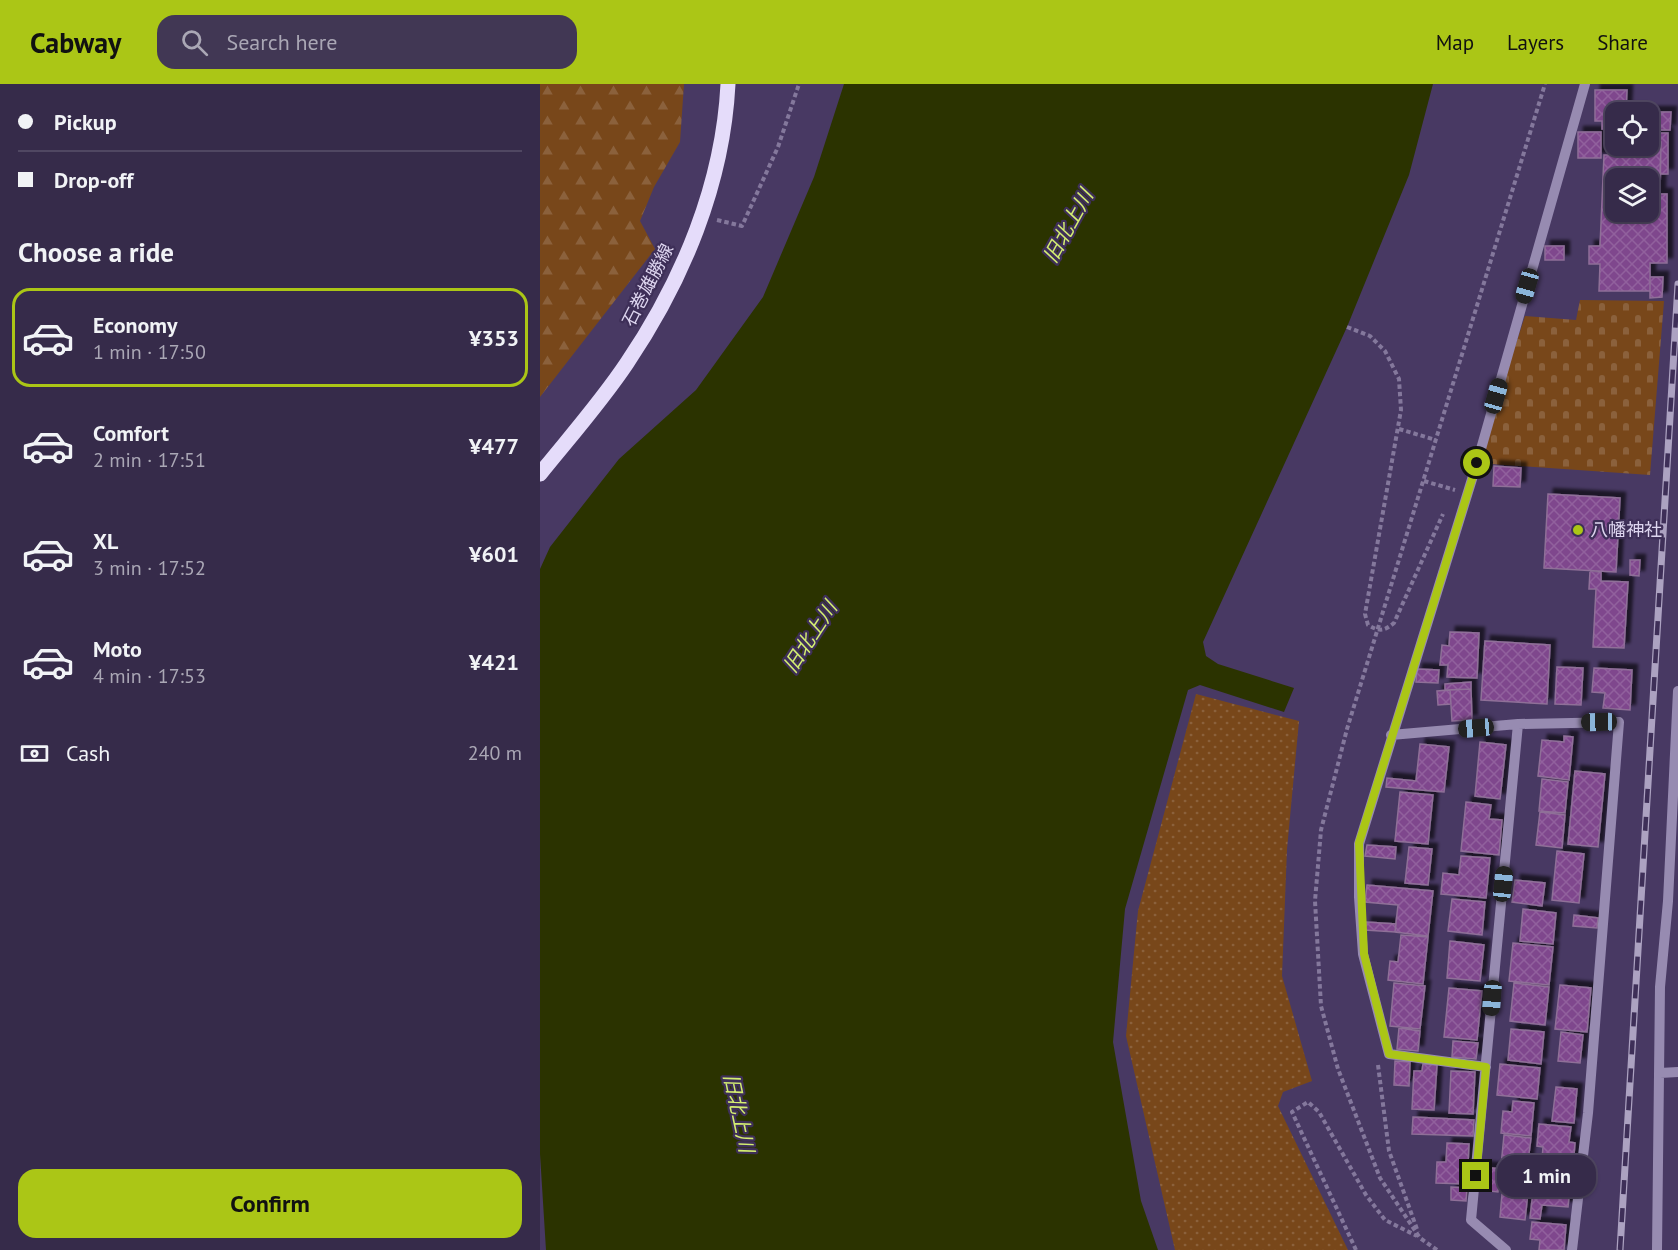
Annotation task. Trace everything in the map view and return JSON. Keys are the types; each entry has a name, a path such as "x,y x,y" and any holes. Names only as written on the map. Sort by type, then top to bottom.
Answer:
{"main road":[{"name":"石巻雄勝線","path":"540,474 626,365 668,294 702,216 715,174 726,122 728,84"}],"street":[{"path":"1486,1067 1389,1054 1364,954 1359,843 1466,496 1585,84"},
{"path":"1657,1250 1660,987 1673,901 1678,691"},
{"path":"1391,735 1518,724 1619,722 1588,1113 1572,1250"},
{"path":"1506,1250 1471,1220 1518,724"},
{"path":"1660,1073 1678,1072"}],"path":[{"path":"702,216 742,226 778,147 799,84"},
{"path":"1347,327 1370,336 1385,351 1399,378 1399,429 1365,614 1368,625 1378,630 1385,630 1394,623 1440,520 1466,496 1424,481"},
{"path":"1399,429 1436,440"},
{"path":"1356,1250 1292,1112 1308,1102 1312,1103 1366,1195 1385,1220 1420,1238 1389,1151 1377,1056 1389,1054"}],"green space":[{"path":"540,84 684,84 680,142 654,187 640,221 655,249 540,397"},
{"path":"1580,300 1664,301 1650,475 1477,463 1525,316 1576,320"},
{"path":"1196,694 1299,721 1287,849 1282,976 1312,1081 1283,1092 1278,1106 1348,1250 1175,1250 1126,1036 1138,911"}],"water":[{"name":"旧北上川","path":"844,84 1433,84 1409,175 1347,327 1203,642 1206,656 1218,664 1294,688 1284,712 1200,685 1188,690 1125,909 1113,1042 1141,1201 1158,1250 546,1250 540,1154 540,569 550,547 619,459 696,390 763,297 814,177"}],"building":[{"path":"1595,90 1627,90 1626,102 1605,102 1605,129 1602,129 1602,121 1595,121"},
{"path":"1659,112 1671,112 1670,130 1659,130"},
{"path":"1578,132 1601,132 1601,158 1578,158"},
{"path":"1659,133 1668,133 1668,174 1660,174 1661,142 1659,142"},
{"path":"1659,142 1661,142 1660,194 1667,194 1667,263 1650,263 1650,291 1599,291 1600,264 1589,264 1589,246 1600,246 1604,155 1659,156"},
{"path":"1545,246 1564,246 1564,260 1545,260"},
{"path":"1650,277 1663,277 1662,297 1650,298"},
{"path":"1494,466 1521,468 1520,487 1493,486"},
{"path":"1548,494 1620,498 1616,572 1544,568"},
{"path":"1630,560 1640,560 1639,576 1630,575"},
{"path":"1590,571 1601,572 1601,581 1628,582 1624,648 1593,647 1596,589 1589,589"},
{"path":"1450,632 1479,633 1477,678 1447,677 1448,665 1440,665 1442,645 1449,646"},
{"path":"1485,641 1550,645 1547,704 1481,700"},
{"path":"1557,667 1583,668 1581,705 1555,704"},
{"path":"1594,668 1632,670 1630,710 1603,708 1605,693 1592,692"},
{"path":"1417,669 1439,670 1438,683 1416,682"},
{"path":"1471,682 1471,689 1445,690 1445,684"},
{"path":"1471,689 1472,720 1452,721 1450,690"},
{"path":"1450,690 1451,704 1438,705 1437,691"},
{"path":"1564,736 1573,737 1569,780 1538,776 1542,740 1564,742"},
{"path":"1480,742 1506,745 1500,799 1475,796"},
{"path":"1420,744 1449,747 1444,792 1386,787 1387,778 1416,781"},
{"path":"1575,771 1605,774 1598,847 1568,844"},
{"path":"1542,779 1568,782 1565,813 1539,811"},
{"path":"1400,792 1433,795 1428,844 1395,841"},
{"path":"1466,802 1491,805 1489,819 1502,820 1499,855 1461,851"},
{"path":"1540,812 1565,815 1562,848 1536,845"},
{"path":"1367,845 1396,847 1395,859 1365,856"},
{"path":"1409,847 1432,849 1428,885 1405,883"},
{"path":"1557,851 1584,854 1579,903 1552,900"},
{"path":"1461,856 1490,858 1486,898 1441,894 1443,873 1459,875"},
{"path":"1515,880 1545,883 1542,906 1512,902"},
{"path":"1367,885 1433,891 1428,936 1395,932 1398,905 1365,902"},
{"path":"1452,899 1485,902 1482,935 1448,931"},
{"path":"1523,909 1556,913 1553,944 1520,941"},
{"path":"1574,915 1598,918 1597,928 1573,926"},
{"path":"1366,922 1396,924 1395,932 1365,930"},
{"path":"1401,935 1428,937 1423,984 1388,980 1390,961 1398,962"},
{"path":"1450,941 1484,945 1480,981 1447,978"},
{"path":"1513,943 1553,947 1549,985 1509,981"},
{"path":"1394,983 1425,986 1420,1029 1390,1026"},
{"path":"1514,983 1549,987 1545,1025 1510,1021"},
{"path":"1560,985 1591,988 1587,1032 1555,1029"},
{"path":"1449,988 1482,991 1477,1040 1444,1037"},
{"path":"1399,1028 1420,1031 1418,1051 1397,1049"},
{"path":"1511,1029 1544,1032 1541,1064 1508,1060"},
{"path":"1561,1032 1583,1035 1580,1063 1558,1061"},
{"path":"1453,1041 1478,1043 1476,1059 1452,1057"},
{"path":"1395,1061 1410,1062 1409,1086 1394,1085"},
{"path":"1423,1064 1437,1065 1434,1110 1412,1109 1414,1071 1422,1071"},
{"path":"1500,1064 1540,1068 1537,1099 1497,1095"},
{"path":"1451,1071 1475,1072 1473,1114 1449,1113"},
{"path":"1556,1087 1577,1089 1574,1123 1552,1121"},
{"path":"1513,1101 1534,1103 1531,1136 1501,1133 1503,1111 1512,1112"},
{"path":"1413,1117 1474,1120 1473,1136 1412,1134"},
{"path":"1539,1124 1571,1127 1569,1142 1575,1143 1573,1166 1559,1165 1558,1173 1541,1172 1543,1147 1537,1146"},
{"path":"1504,1135 1531,1138 1527,1169 1501,1166"},
{"path":"1447,1143 1469,1144 1467,1184 1436,1183 1437,1162 1446,1162"},
{"path":"1483,1167 1501,1169 1498,1192 1481,1190"},
{"path":"1504,1171 1530,1174 1525,1220 1500,1217"},
{"path":"1535,1174 1571,1178 1568,1207 1542,1205 1540,1219 1530,1218"},
{"path":"1451,1187 1467,1188 1466,1201 1451,1200"},
{"path":"1532,1222 1566,1225 1564,1250 1539,1250 1540,1240 1530,1239"}],"railway":[{"path":"1620,1250 1678,284"}],"place":[{"name":"八幡神社","path":"1578,530"}],"route":[{"path":"1476,1176 1486,1067 1389,1054 1364,954 1359,897 1359,843 1477,463"}]}
